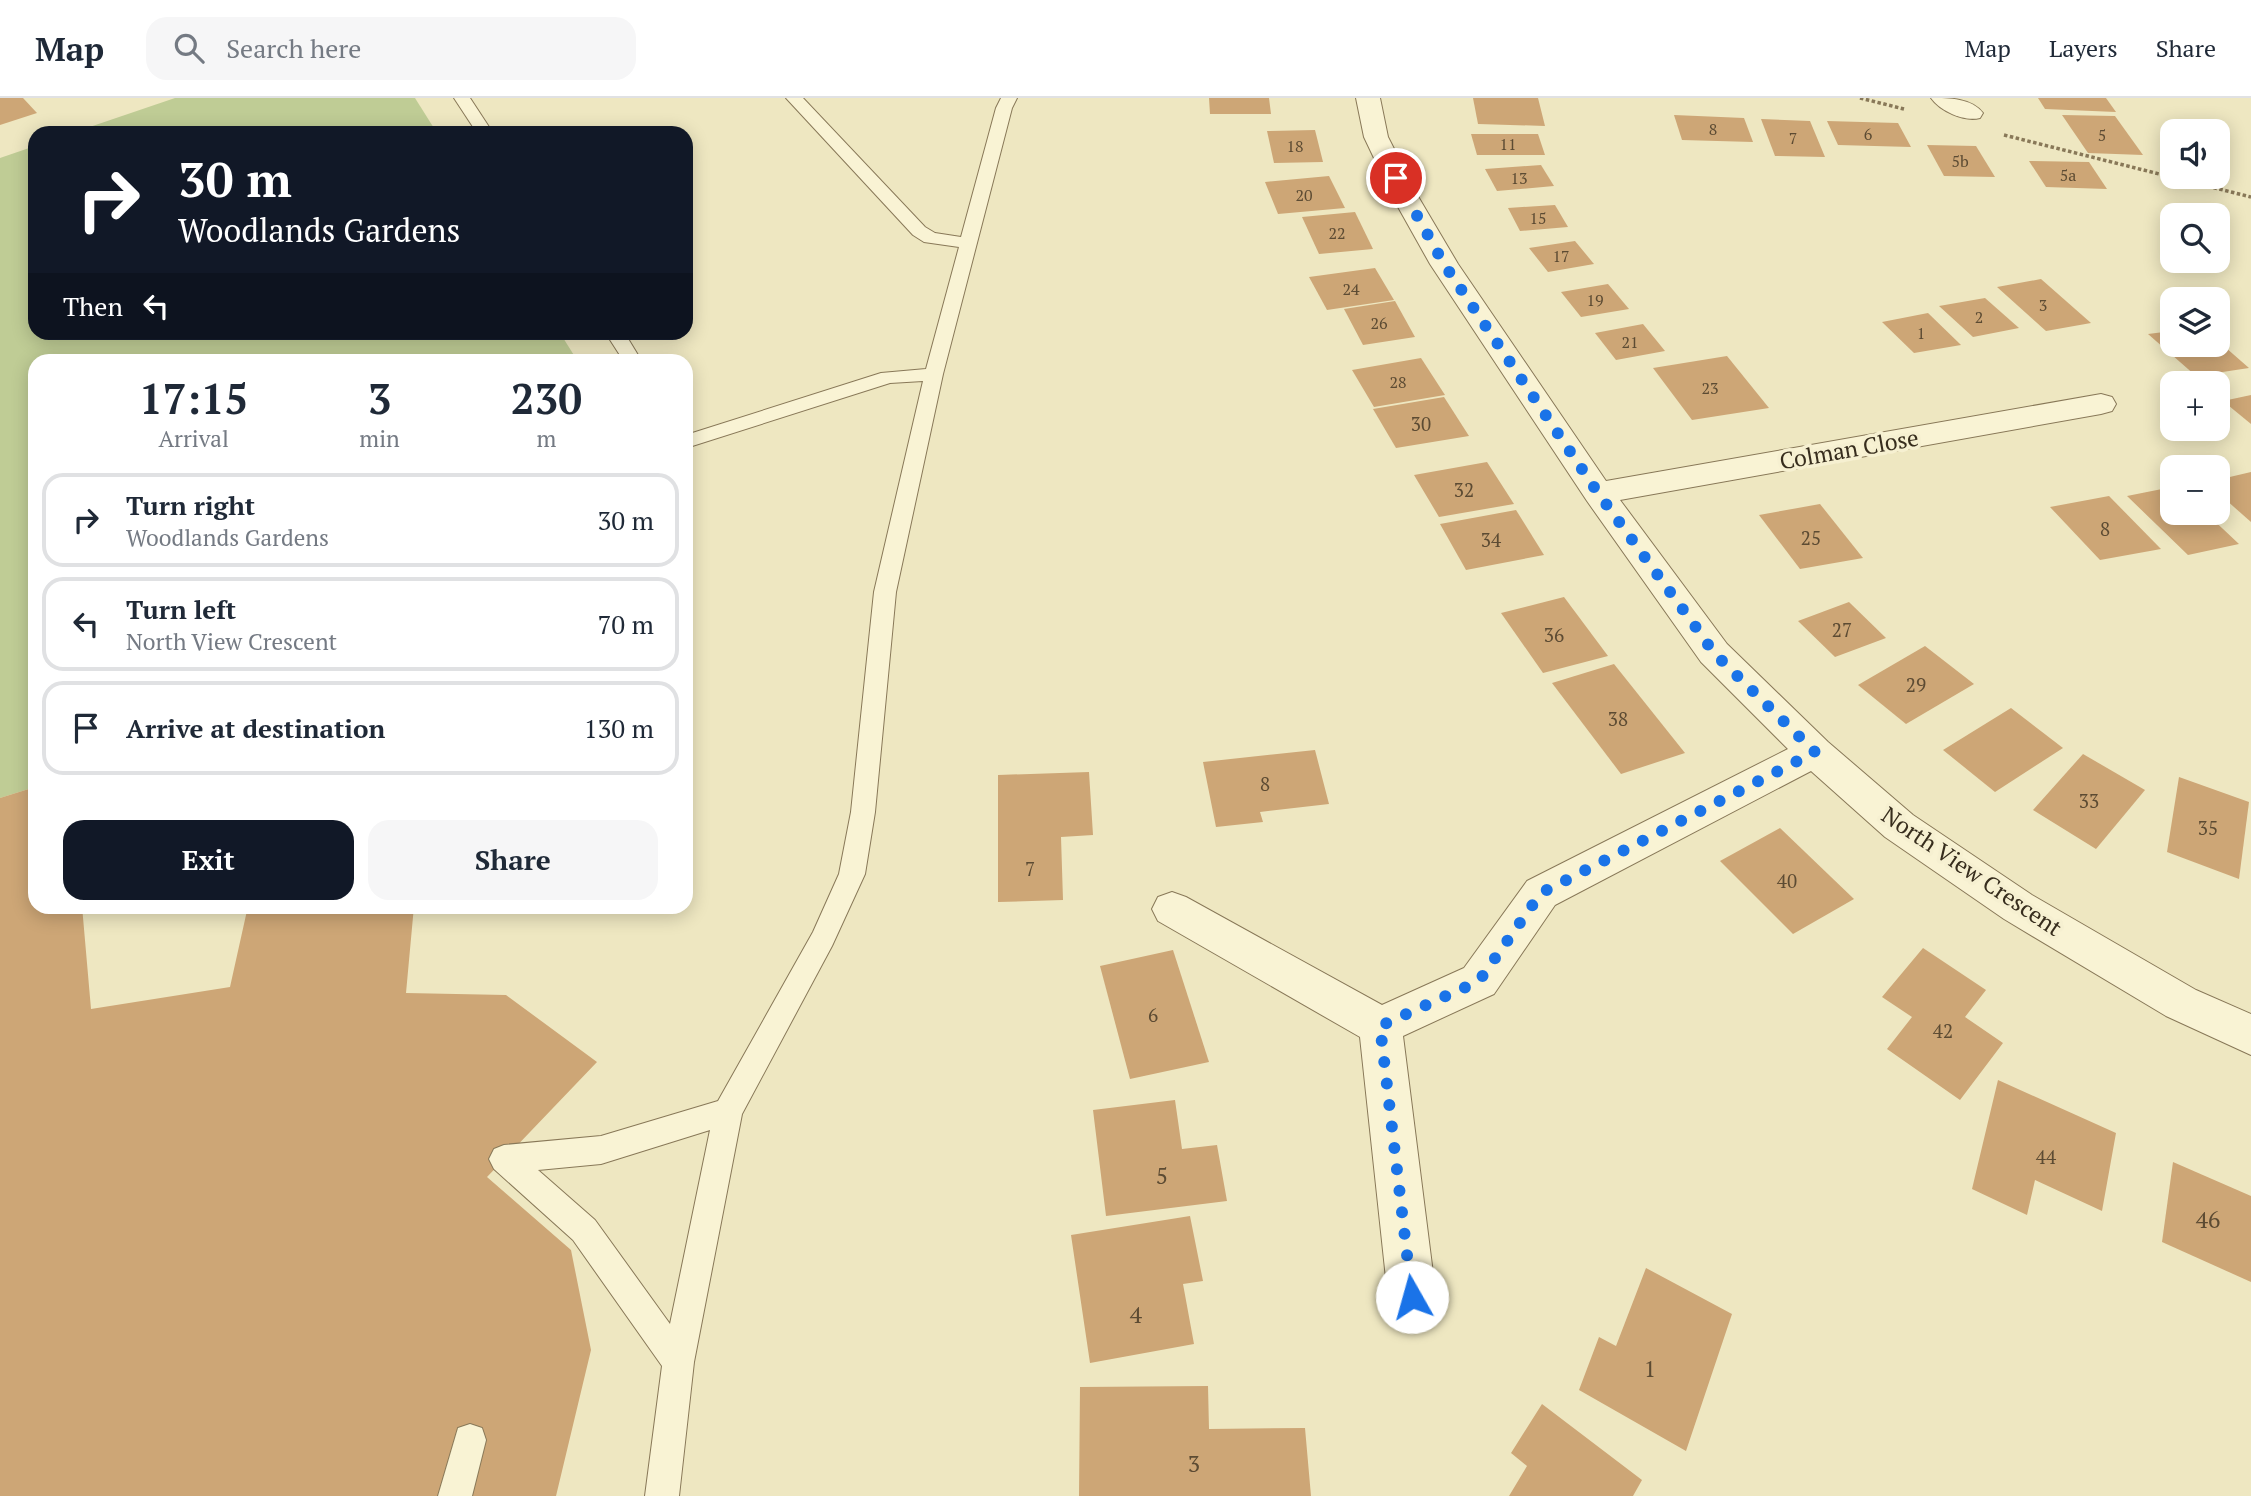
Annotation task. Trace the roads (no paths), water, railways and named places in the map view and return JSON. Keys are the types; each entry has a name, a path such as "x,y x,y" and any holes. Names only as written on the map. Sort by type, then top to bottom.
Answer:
{"street":[{"name":"North View Crescent","path":"1368,98 1376,137 1406,198 1444,264 1598,493 1714,653 1815,752 1899,826 2018,908 2181,1003 2251,1035"},
{"path":"1943,98 1971,113"},
{"name":"Colman Close","path":"1598,493 2101,404"},
{"path":"1380,1026 1479,981 1541,893 1815,752"},
{"path":"1172,909 1380,1026"},
{"path":"1380,1026 1412,1297"}],"lane":[{"path":"462,98 480,126"},
{"path":"794,98 919,231 930,238 968,243"},
{"path":"662,1496 678,1362 728,1111 823,938 852,874 863,812 886,592 934,374 1004,108 1009,98"},
{"path":"693,440 888,377 934,374"},
{"path":"678,1362 584,1230 505,1159 601,1150 728,1111"},
{"path":"455,1496 470,1440"}]}
